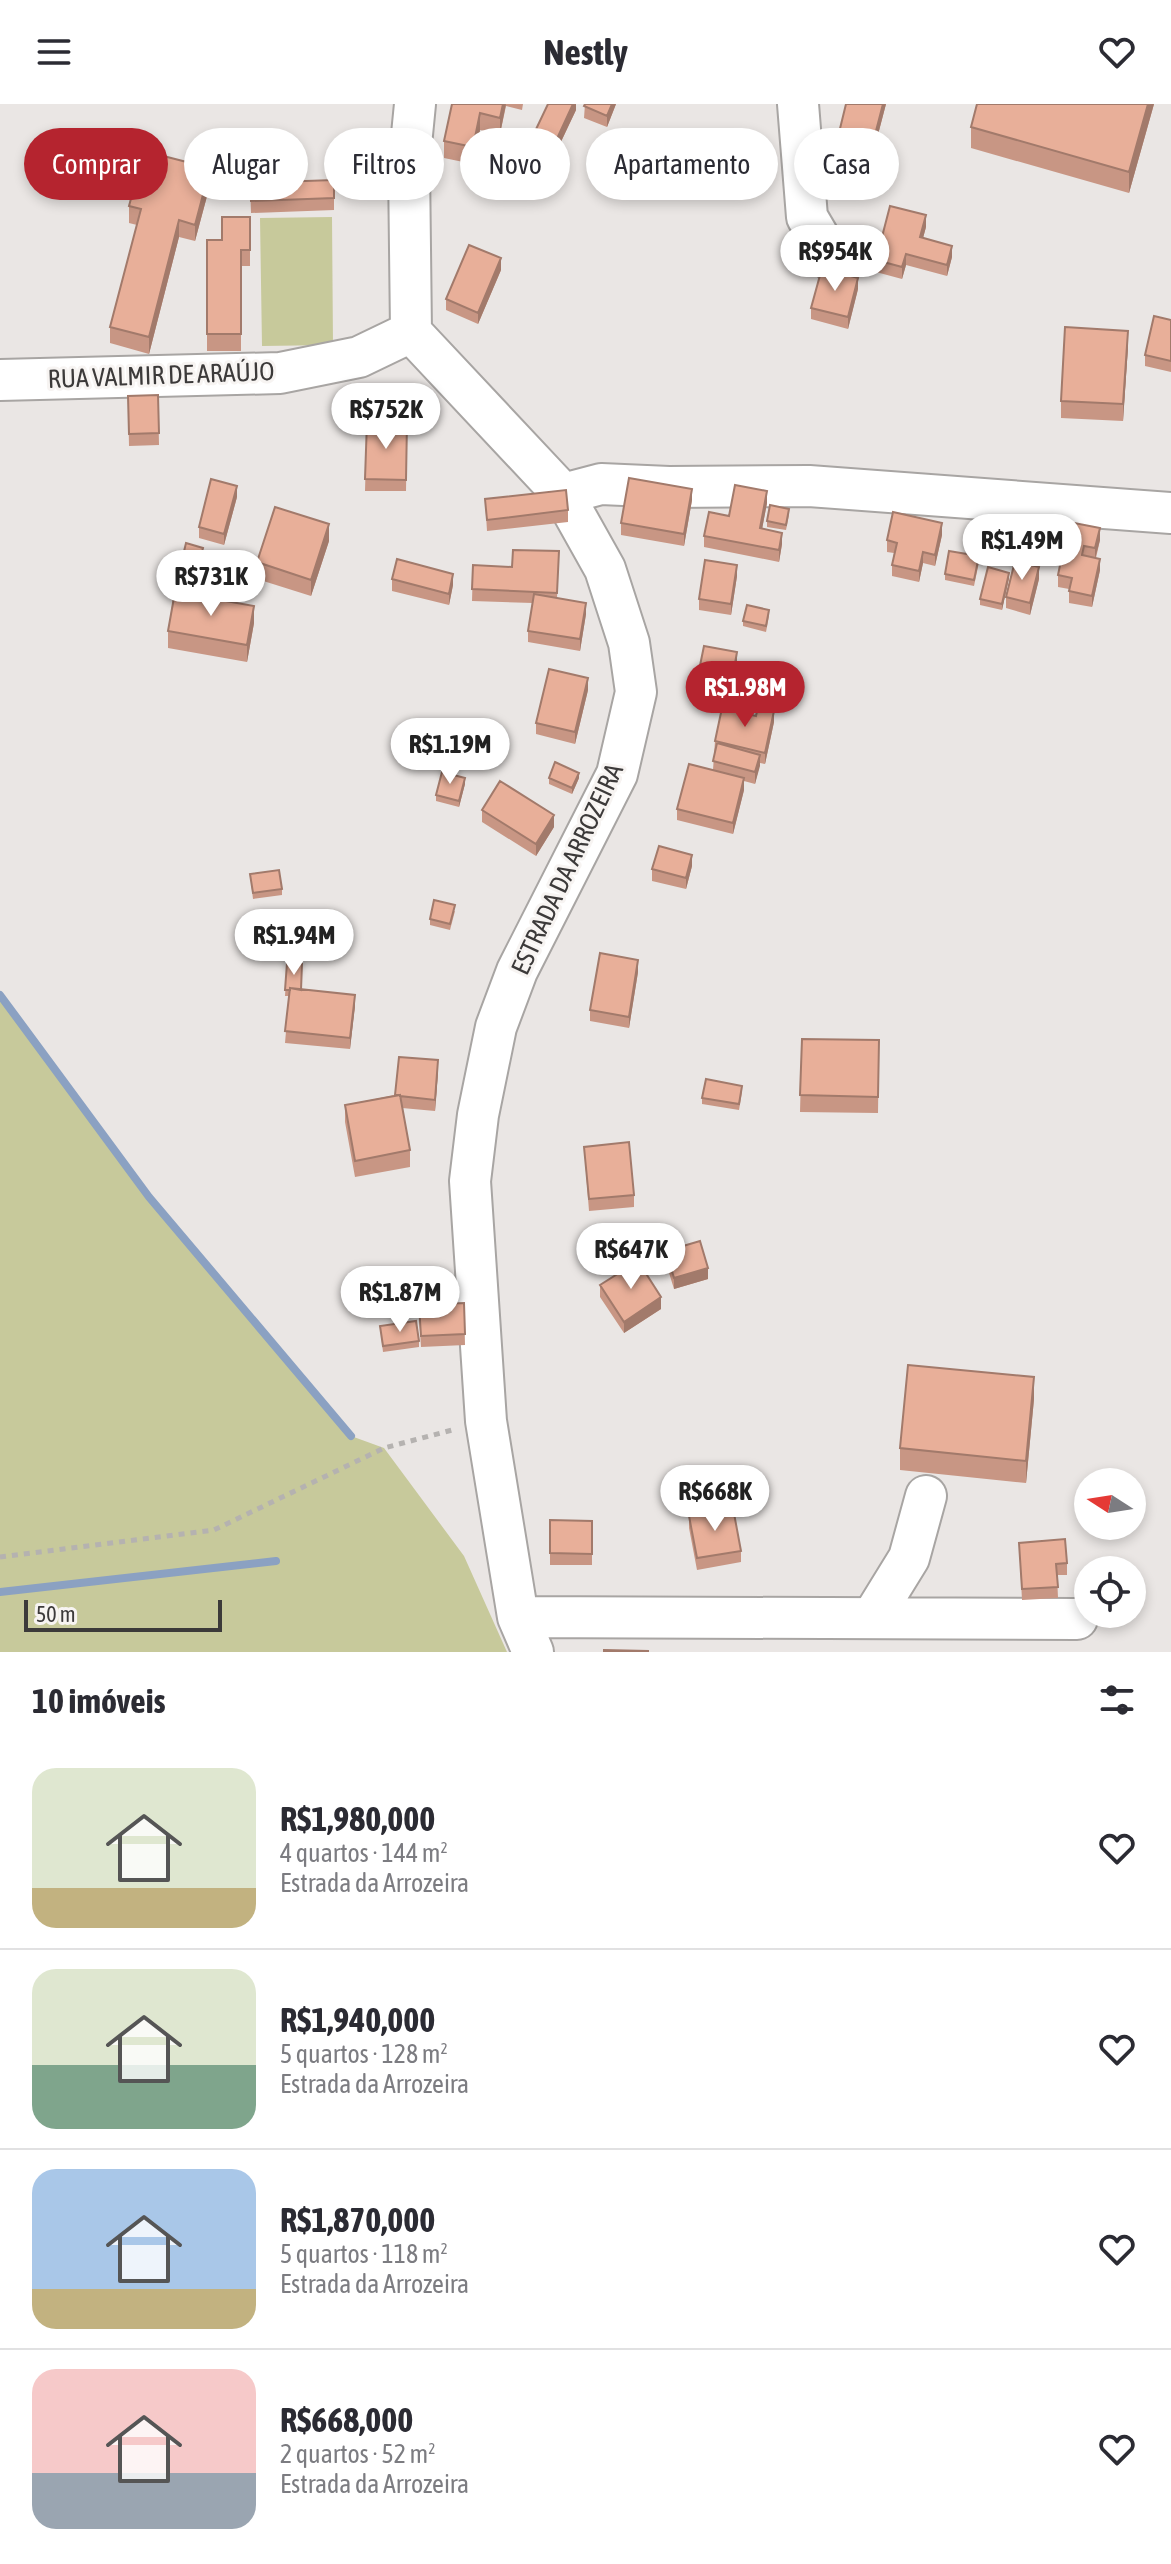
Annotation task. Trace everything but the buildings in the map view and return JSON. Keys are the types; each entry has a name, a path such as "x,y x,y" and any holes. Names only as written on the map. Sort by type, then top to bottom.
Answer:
{"street":[{"path":"411,332 409,165 415,104"},
{"path":"798,104 807,217 834,263"},
{"name":"RUA VALMIR DE ARAÚJO","path":"0,380 280,373 359,357 411,332"},
{"name":"ESTRADA DA ARROZEIRA","path":"411,332 563,494 605,569 629,643 636,692 617,774 512,985 496,1027 481,1100 470,1181 486,1421 526,1634"},
{"path":"563,494 601,484 809,486 1171,513"},
{"path":"872,1618 909,1558 926,1496"},
{"path":"526,1634 872,1618 1074,1619"}],"path":[{"path":"0,1557 214,1530 384,1448 486,1421"}],"green space":[{"path":"332,217 333,345 262,346 260,218"},
{"path":"0,995 149,1197 351,1436 384,1448 464,1556 507,1652 0,1652"}],"waterway":[{"path":"0,995 149,1197 351,1436"},
{"path":"0,1592 276,1561"}]}
